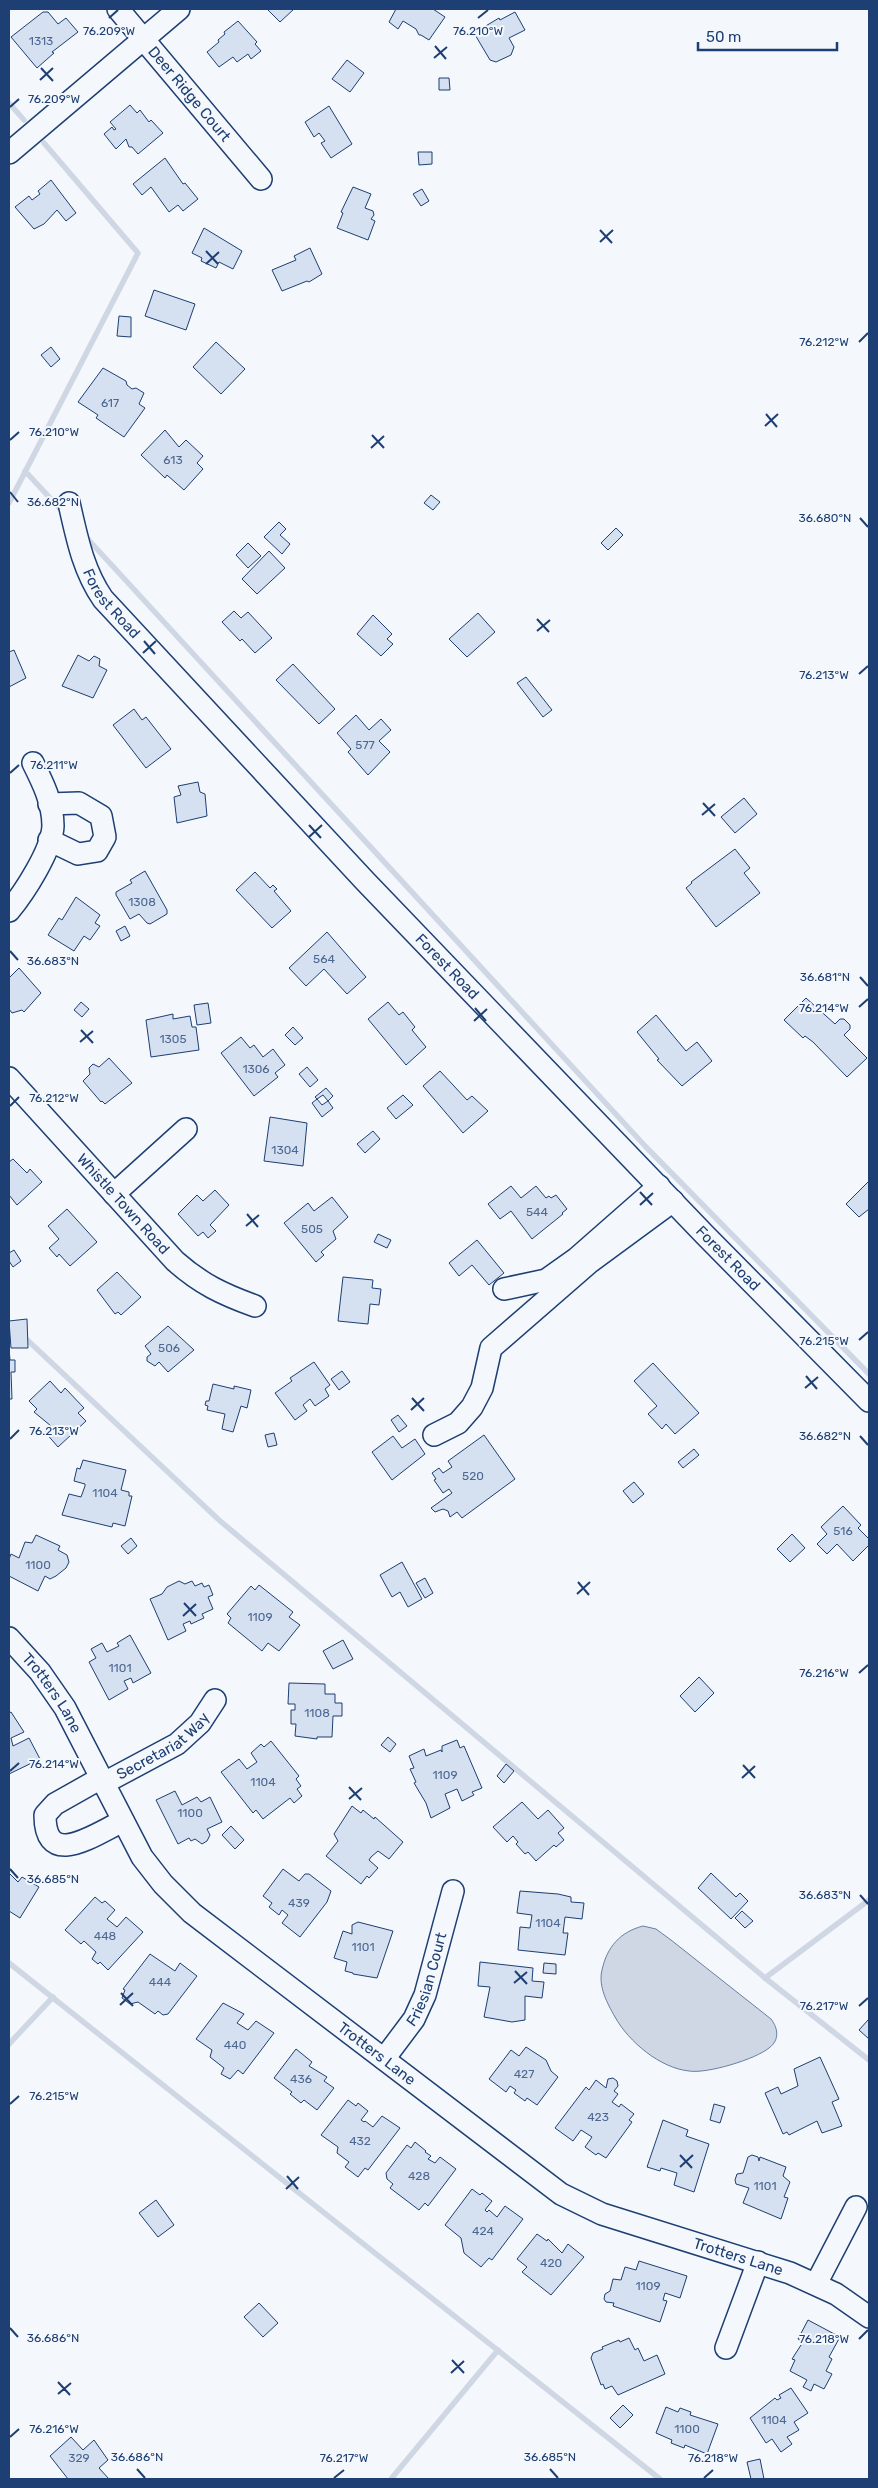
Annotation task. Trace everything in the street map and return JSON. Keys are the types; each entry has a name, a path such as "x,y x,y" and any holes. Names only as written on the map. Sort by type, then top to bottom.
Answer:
{"street":[{"name":"Deer Ridge Court","path":"118,9 261,179"},
{"path":"9,153 179,9"},
{"name":"Forest Road","path":"69,504 83,564 103,599 364,881 869,1401"},
{"path":"9,911 24,892 43,857 53,823 46,789 33,763"},
{"path":"49,804 79,803 101,816 105,837 97,851 78,854 49,840"},
{"name":"Whistle Town Road","path":"9,1078 175,1261 197,1280 220,1293 255,1306"},
{"path":"114,1194 186,1129"},
{"path":"504,1288 546,1280 666,1193"},
{"path":"434,1435 458,1423 472,1407 482,1388 491,1348 666,1193"},
{"name":"Trotters Lane","path":"9,1638 40,1672 65,1708 142,1857 163,1884 192,1913 561,2194 602,2214 758,2262 816,2284 836,2294 869,2317"},
{"name":"Secretariat Way","path":"123,1821 69,1846 57,1846 49,1839 45,1828 45,1815 55,1804 177,1744 200,1723 215,1700"},
{"name":"Friesian Court","path":"384,2059 414,2019 425,1995 453,1891"},
{"path":"816,2284 856,2207"},
{"path":"726,2348 758,2262"}],"shaded area":[{"path":"643,1926 656,1929 771,2019 777,2034 773,2045 754,2057 743,2061 719,2068 689,2071 667,2065 646,2052 628,2036 606,2000 601,1976 607,1954 621,1936"}],"building":[{"path":"267,9 294,9 280,22"},
{"path":"396,9 433,9 445,17 429,40 419,35 416,29 403,21 398,29 389,22"},
{"path":"43,12 48,12 58,24 66,18 78,32 52,52 54,53 37,68 11,37"},
{"path":"515,12 525,30 509,38 514,47 511,55 496,62 490,60 474,33 499,18 500,20"},
{"path":"238,21 257,42 255,44 261,51 251,59 248,54 237,62 233,57 219,67 207,52 219,42 218,40 225,34 224,32"},
{"path":"347,60 364,73 350,92 332,79"},
{"path":"439,78 449,78 450,90 439,90"},
{"path":"130,105 137,113 140,110 149,122 151,120 163,133 138,154 132,147 129,147 126,139 116,149 104,134 112,127 114,130 116,129 110,122"},
{"path":"329,106 352,144 331,158 321,143 325,141 319,133 314,137 305,122"},
{"path":"418,152 432,152 432,164 419,165"},
{"path":"165,158 183,184 185,183 198,199 183,211 178,205 169,212 151,187 142,195 133,184"},
{"path":"51,180 76,213 66,221 57,210 44,224 34,229 15,207 29,196 32,200 40,194 38,191"},
{"path":"353,187 371,194 365,208 373,211 374,215 371,219 375,221 368,240 337,228 343,213 341,212"},
{"path":"422,189 429,201 421,206 413,194"},
{"path":"204,228 242,251 233,269 219,262 216,268 201,261 202,258 192,253"},
{"path":"310,248 322,274 309,282 307,281 282,291 272,270 296,260 294,256"},
{"path":"154,290 195,304 186,330 145,316"},
{"path":"119,316 131,317 131,337 117,336"},
{"path":"216,342 245,369 221,394 193,367"},
{"path":"51,347 60,359 51,367 41,355"},
{"path":"103,368 126,381 127,385 132,389 136,388 144,393 139,404 145,408 124,437 96,418 98,415 78,402"},
{"path":"165,430 179,447 186,440 203,456 197,463 203,469 184,490 167,475 165,478 141,455"},
{"path":"431,495 440,502 433,510 424,503"},
{"path":"279,522 286,529 280,535 290,544 282,554 264,537"},
{"path":"616,528 623,535 608,550 601,543"},
{"path":"248,543 261,556 248,568 236,555"},
{"path":"269,551 285,568 257,594 242,579"},
{"path":"234,611 241,618 248,612 272,638 255,653 242,639 240,641 222,622"},
{"path":"478,613 495,632 467,657 449,639"},
{"path":"373,615 392,634 387,639 393,644 381,656 357,634"},
{"path":"14,650 26,678 9,687 9,652"},
{"path":"78,655 89,661 94,656 100,659 99,666 107,670 93,698 62,686"},
{"path":"293,664 335,709 319,724 276,680"},
{"path":"526,677 552,710 543,717 517,683"},
{"path":"134,709 142,720 146,717 171,749 146,768 113,725"},
{"path":"356,715 369,730 381,719 391,730 379,741 390,752 368,775 348,752 351,749 337,733"},
{"path":"198,782 200,792 205,794 207,816 177,823 174,797 181,795 178,786"},
{"path":"744,798 757,814 735,833 721,817"},
{"path":"735,849 750,868 744,873 760,893 716,927 686,888 691,882"},
{"path":"145,871 167,910 167,914 150,924 139,914 130,919 116,895 116,892 132,883 130,880"},
{"path":"255,872 270,888 273,885 277,889 274,891 291,911 272,928 236,890"},
{"path":"76,897 100,915 95,923 100,926 90,940 84,936 74,951 48,935 59,918 62,920"},
{"path":"125,926 130,936 121,941 116,931"},
{"path":"327,932 366,977 347,994 324,969 306,986 289,968"},
{"path":"19,968 41,993 24,1012 22,1010 12,1013 9,1009 9,978"},
{"path":"806,998 835,1024 840,1019 844,1019 850,1025 850,1029 844,1035 867,1058 847,1077 813,1042 805,1036 803,1038 784,1020"},
{"path":"81,1002 89,1009 82,1017 74,1010"},
{"path":"388,1002 399,1015 403,1012 415,1027 412,1030 426,1047 406,1065 368,1019"},
{"path":"208,1003 211,1023 197,1025 194,1005"},
{"path":"173,1014 173,1019 190,1016 192,1027 196,1027 199,1050 151,1057 146,1020"},
{"path":"656,1015 686,1051 697,1042 712,1061 682,1086 657,1060 659,1059 637,1032"},
{"path":"293,1027 303,1038 295,1045 285,1035"},
{"path":"241,1037 250,1048 254,1045 263,1057 273,1049 285,1065 275,1073 278,1077 254,1096 221,1053"},
{"path":"109,1058 132,1083 105,1104 101,1102 83,1081 90,1074 89,1068 93,1064 99,1067"},
{"path":"307,1067 318,1080 310,1087 299,1074"},
{"path":"440,1071 467,1100 472,1096 488,1111 463,1133 423,1086"},
{"path":"326,1088 333,1096 328,1101 323,1095 317,1099 315,1097"},
{"path":"403,1095 413,1105 396,1119 387,1108"},
{"path":"317,1099 322,1105 328,1101 333,1108 322,1117 312,1103"},
{"path":"270,1117 307,1123 303,1166 264,1161"},
{"path":"373,1131 380,1139 365,1153 357,1144"},
{"path":"13,1159 27,1173 30,1169 42,1182 17,1205 9,1195 9,1162"},
{"path":"869,1181 869,1209 859,1217 846,1204"},
{"path":"511,1186 521,1198 536,1186 546,1198 556,1195 567,1209 532,1239 511,1211 500,1219 488,1204"},
{"path":"215,1190 229,1205 210,1225 216,1231 208,1238 203,1232 198,1236 178,1214 197,1195 203,1201"},
{"path":"332,1197 348,1217 333,1231 336,1239 321,1252 324,1255 316,1262 284,1223 308,1203 314,1211"},
{"path":"67,1209 97,1242 70,1266 59,1254 57,1257 49,1248 59,1239 48,1226"},
{"path":"378,1234 391,1240 387,1248 374,1242"},
{"path":"477,1240 504,1273 489,1285 472,1265 459,1276 449,1263"},
{"path":"14,1250 21,1261 13,1267 9,1261 9,1253"},
{"path":"117,1272 141,1297 121,1315 118,1312 115,1314 97,1290"},
{"path":"343,1277 373,1280 372,1288 381,1289 379,1305 370,1304 368,1324 338,1321"},
{"path":"27,1319 28,1348 11,1348 9,1321"},
{"path":"168,1326 194,1350 168,1372 159,1362 155,1366 147,1361 147,1357 151,1354 145,1346"},
{"path":"9,1348 10,1360 15,1360 15,1372 11,1372 12,1399 9,1399"},
{"path":"314,1362 330,1385 325,1389 329,1396 315,1406 310,1399 303,1405 307,1411 295,1420 275,1393 292,1381 290,1378"},
{"path":"653,1363 699,1413 675,1434 666,1424 662,1429 648,1414 657,1406 634,1381"},
{"path":"342,1371 350,1382 339,1390 331,1379"},
{"path":"50,1381 61,1393 65,1388 84,1408 78,1413 86,1421 58,1447 45,1432 51,1426 34,1412 37,1409 29,1401"},
{"path":"213,1384 234,1389 234,1386 251,1390 247,1408 241,1406 233,1432 222,1429 225,1414 207,1410 208,1406 205,1405 206,1401 209,1401"},
{"path":"398,1415 407,1426 399,1432 391,1420"},
{"path":"274,1433 277,1445 268,1447 265,1435"},
{"path":"484,1435 515,1479 462,1518 457,1512 450,1517 448,1511 443,1509 435,1512 431,1508 452,1493 449,1489 443,1493 434,1480 436,1479 432,1473 439,1468 443,1473 452,1467 448,1461"},
{"path":"393,1436 402,1448 415,1439 425,1454 392,1480 372,1452"},
{"path":"694,1449 699,1455 683,1468 678,1462"},
{"path":"83,1460 126,1470 121,1490 129,1492 129,1496 132,1496 125,1526 113,1523 112,1527 62,1515 69,1494 81,1497 85,1484 74,1481 77,1468 80,1469"},
{"path":"634,1482 644,1494 633,1503 623,1491"},
{"path":"843,1506 861,1525 858,1528 869,1539 869,1545 853,1561 837,1544 827,1554 817,1544 827,1534 821,1527"},
{"path":"792,1534 805,1548 790,1562 777,1549"},
{"path":"36,1535 60,1546 58,1550 67,1555 69,1562 66,1568 56,1576 50,1579 45,1576 38,1591 9,1576 9,1559 11,1554 19,1558 25,1542 32,1543"},
{"path":"131,1538 137,1546 128,1554 121,1546"},
{"path":"402,1562 422,1599 408,1607 400,1592 392,1597 380,1575"},
{"path":"425,1578 433,1593 425,1598 416,1583"},
{"path":"179,1581 185,1584 192,1581 195,1586 202,1583 204,1587 209,1585 213,1595 208,1597 213,1609 202,1614 204,1618 191,1624 190,1621 183,1624 186,1631 168,1640 150,1599 162,1594 167,1587"},
{"path":"259,1585 293,1612 289,1617 300,1625 279,1651 268,1643 262,1651 228,1623 231,1618 227,1614 251,1586 255,1590"},
{"path":"130,1635 151,1673 133,1683 131,1678 124,1681 128,1689 109,1700 89,1662 96,1658 91,1649 102,1643 107,1652 119,1646 117,1643"},
{"path":"343,1640 353,1659 333,1669 323,1651"},
{"path":"699,1677 714,1693 695,1712 680,1696"},
{"path":"289,1683 325,1684 325,1694 335,1694 335,1703 342,1703 342,1716 333,1716 332,1737 317,1737 317,1739 295,1736 296,1724 291,1724 291,1710 295,1710 295,1704 288,1704"},
{"path":"11,1712 24,1732 11,1738 13,1746 29,1738 40,1759 9,1774 9,1713"},
{"path":"388,1737 396,1744 390,1752 381,1745"},
{"path":"457,1740 460,1748 464,1746 482,1788 472,1792 474,1795 462,1801 457,1789 445,1794 450,1808 431,1818 426,1803 414,1783 416,1782 410,1769 414,1768 409,1756 424,1749 426,1756 441,1750 442,1752 442,1746"},
{"path":"271,1741 299,1776 296,1779 301,1786 297,1789 302,1796 294,1803 290,1798 263,1819 256,1810 253,1813 221,1772 239,1759 247,1769 257,1762 251,1753 261,1744 264,1747"},
{"path":"506,1764 514,1771 504,1783 497,1776"},
{"path":"175,1791 182,1805 197,1797 201,1802 210,1797 222,1822 207,1829 210,1835 207,1841 202,1844 195,1839 191,1841 189,1838 178,1844 156,1800"},
{"path":"522,1802 538,1819 548,1810 564,1828 558,1833 564,1840 556,1847 554,1845 536,1861 528,1852 525,1854 516,1844 518,1842 513,1836 507,1842 493,1827"},
{"path":"352,1806 361,1813 363,1810 374,1819 375,1817 403,1842 389,1859 378,1851 371,1857 369,1860 378,1868 369,1878 367,1876 361,1884 326,1856 338,1841 334,1834"},
{"path":"231,1826 244,1840 235,1849 222,1835"},
{"path":"283,1869 299,1881 305,1874 309,1874 331,1891 327,1902 300,1937 282,1923 288,1915 282,1910 279,1915 269,1907 272,1903 263,1896"},
{"path":"9,1873 18,1882 22,1877 39,1887 20,1918 9,1911"},
{"path":"711,1873 736,1897 740,1893 748,1901 731,1919 698,1888"},
{"path":"520,1891 558,1894 571,1897 571,1902 584,1903 582,1919 565,1917 563,1933 568,1933 565,1955 518,1950 520,1927 530,1928 532,1915 517,1913"},
{"path":"95,1897 102,1903 105,1901 115,1910 107,1919 117,1927 126,1917 143,1932 108,1970 100,1962 98,1964 92,1959 96,1952 84,1941 81,1944 65,1930"},
{"path":"742,1911 753,1921 745,1928 735,1918"},
{"path":"358,1922 393,1931 377,1978 345,1971 347,1962 334,1958 343,1931 352,1934 352,1925"},
{"path":"150,1954 175,1971 180,1963 197,1976 168,2014 163,2015 158,2011 155,2014 138,2002 130,2004 122,1998 125,1990 123,1989"},
{"path":"480,1962 533,1968 532,1981 544,1982 542,1998 525,1996 525,2020 512,2022 484,2017 490,1987 478,1986"},
{"path":"544,1963 556,1964 556,1974 543,1973"},
{"path":"223,2003 244,2014 237,2023 248,2030 256,2021 274,2033 243,2074 238,2070 230,2079 221,2074 224,2068 210,2057 212,2050 196,2039"},
{"path":"869,2021 869,2039 859,2030"},
{"path":"526,2047 546,2060 551,2071 558,2077 537,2105 527,2098 525,2101 514,2093 516,2090 510,2086 506,2092 489,2079 511,2050 519,2056"},
{"path":"296,2049 312,2062 309,2066 327,2077 324,2081 334,2088 317,2110 304,2100 301,2103 290,2094 292,2092 274,2078"},
{"path":"820,2057 839,2099 832,2102 842,2126 822,2133 817,2121 789,2135 787,2132 783,2134 765,2093 778,2087 781,2094 798,2086 794,2069"},
{"path":"613,2078 617,2081 618,2086 614,2091 618,2094 612,2102 619,2107 621,2104 634,2114 629,2120 632,2122 606,2158 598,2153 596,2155 585,2147 592,2137 581,2130 573,2141 555,2128 586,2087 589,2090 596,2080 606,2088 608,2079"},
{"path":"348,2100 356,2106 358,2103 368,2111 361,2120 373,2127 382,2116 400,2128 368,2170 365,2168 358,2177 345,2167 349,2162 337,2153 338,2147 321,2135"},
{"path":"714,2104 725,2107 720,2123 710,2120"},
{"path":"663,2120 688,2130 686,2136 709,2144 694,2192 674,2185 677,2173 661,2168 660,2171 647,2167"},
{"path":"415,2142 431,2156 428,2159 435,2163 440,2157 456,2169 428,2206 425,2203 419,2210 390,2188 393,2184 387,2179 386,2173 407,2145 411,2148"},
{"path":"752,2155 758,2157 759,2161 760,2157 786,2167 783,2176 790,2182 784,2197 788,2198 781,2219 743,2203 749,2188 736,2184 735,2180 737,2174 743,2173 748,2157"},
{"path":"472,2189 480,2195 482,2193 492,2201 485,2210 487,2212 489,2210 497,2217 505,2206 523,2219 492,2260 489,2258 481,2267 464,2253 461,2238 445,2225"},
{"path":"156,2200 174,2225 158,2237 139,2213"},
{"path":"537,2234 547,2241 548,2239 562,2253 568,2244 584,2257 551,2295 522,2272 527,2267 517,2259"},
{"path":"639,2261 687,2276 680,2298 665,2293 663,2300 667,2301 660,2322 613,2306 614,2303 606,2302 604,2299 605,2294 610,2291 613,2279 621,2280 625,2267 636,2270"},
{"path":"259,2303 278,2323 263,2337 244,2317"},
{"path":"808,2320 840,2337 829,2357 832,2359 826,2371 832,2374 824,2389 814,2384 811,2391 803,2387 807,2380 790,2371 795,2360 792,2359 803,2342 798,2339"},
{"path":"629,2338 635,2350 638,2348 644,2361 657,2355 665,2374 618,2395 612,2386 605,2389 603,2384 601,2385 591,2358 593,2353 603,2349 602,2347"},
{"path":"791,2388 808,2413 794,2422 799,2430 787,2437 792,2444 781,2452 772,2439 766,2443 750,2418 775,2398 777,2400 781,2398 779,2395"},
{"path":"623,2405 633,2415 620,2428 610,2418"},
{"path":"666,2407 678,2412 680,2408 691,2412 690,2415 718,2424 707,2454 685,2445 684,2448 671,2443 672,2440 656,2433"},
{"path":"71,2437 83,2450 94,2440 108,2460 99,2468 109,2479 68,2479 50,2456"},
{"path":"760,2459 764,2479 751,2479 747,2462"}],"waterway":[{"path":"9,103 24,120"},
{"path":"9,503 138,253 44,143"},
{"path":"25,471 63,512"},
{"path":"85,536 646,1147 869,1374"},
{"path":"22,1335 219,1520 765,1978 869,2060"},
{"path":"765,1978 869,1900"},
{"path":"9,1963 660,2479"},
{"path":"9,2044 53,1997"},
{"path":"391,2479 498,2350"}]}
